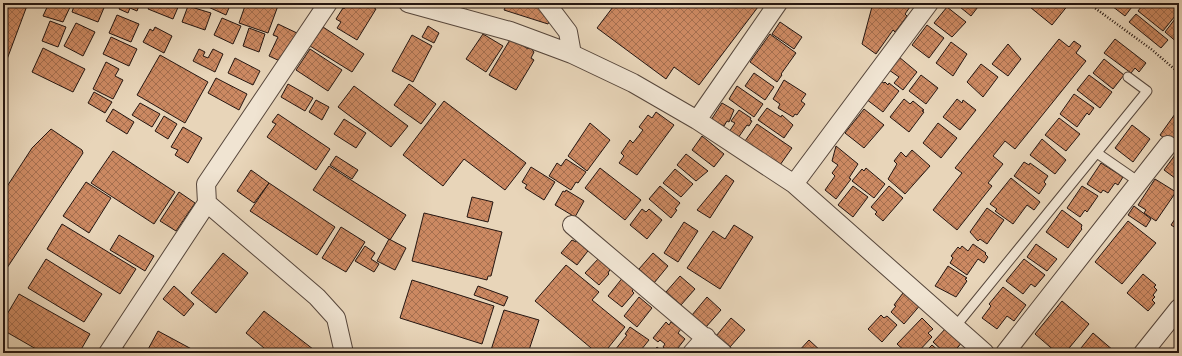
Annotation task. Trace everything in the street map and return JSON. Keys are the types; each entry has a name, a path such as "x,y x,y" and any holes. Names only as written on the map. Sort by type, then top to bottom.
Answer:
{"street":[{"path":"108,353 207,203 206,184 328,3"},
{"path":"408,3 510,31 572,54 633,83 697,120 794,184 956,327 979,351"},
{"path":"546,3 568,32 572,54"},
{"path":"697,120 778,3"},
{"path":"794,184 929,3"},
{"path":"1005,353 1168,145"},
{"path":"207,203 317,297 331,312 336,318 344,353"},
{"path":"572,225 706,337 723,353"},
{"path":"1143,353 1179,308"},
{"path":"692,353 706,337"}],"lane":[{"path":"956,327 1147,91 1128,77"},
{"path":"1097,152 1139,182"}],"path":[{"path":"1088,3 1179,73"}],"building":[{"path":"3,3 28,3 3,70"},
{"path":"49,3 72,3 63,22 43,16"},
{"path":"75,3 106,3 98,22 72,12"},
{"path":"122,3 140,3 137,11 130,8 128,13 119,9"},
{"path":"151,3 175,3 179,5 173,19 148,9"},
{"path":"208,3 231,3 226,15 206,6"},
{"path":"246,3 279,3 268,33 239,23"},
{"path":"348,3 352,6 354,3 366,3 376,9 357,40 337,28 341,22 336,19"},
{"path":"458,3 470,3 467,8"},
{"path":"507,3 541,3 551,16 548,24 504,10"},
{"path":"616,3 761,3 699,85 674,67 666,79 597,28"},
{"path":"873,3 904,3 910,7 905,14 907,16 895,32 893,30 876,54 862,44"},
{"path":"955,3 981,3 971,16"},
{"path":"1025,3 1068,3 1069,4 1052,25"},
{"path":"1108,3 1135,3 1125,16"},
{"path":"1144,3 1179,3 1179,11 1163,31 1138,11"},
{"path":"188,6 211,13 205,30 182,22"},
{"path":"947,7 966,22 952,37 934,23"},
{"path":"1136,14 1168,40 1161,48 1129,22"},
{"path":"117,15 139,24 131,42 109,33"},
{"path":"222,18 241,26 233,44 214,35"},
{"path":"1175,19 1179,22 1179,44 1165,32"},
{"path":"50,21 66,27 58,47 42,41"},
{"path":"780,22 802,37 794,49 772,34"},
{"path":"76,23 95,32 83,56 64,46"},
{"path":"278,24 299,34 282,62 269,56 278,37 273,35"},
{"path":"927,25 944,38 929,58 912,45"},
{"path":"428,26 439,33 434,43 422,37"},
{"path":"155,27 172,36 164,53 143,42 150,29 153,31"},
{"path":"323,27 364,54 352,72 310,46"},
{"path":"249,28 265,34 259,52 243,46"},
{"path":"483,34 503,46 486,72 466,59"},
{"path":"770,34 796,53 777,82 750,62"},
{"path":"412,35 432,46 413,82 392,71"},
{"path":"111,37 137,49 129,66 103,54"},
{"path":"511,38 528,49 530,47 534,52 531,58 534,60 516,90 489,75"},
{"path":"1059,39 1069,47 1074,41 1081,46 1076,53 1086,61 1015,149 1005,141 993,156 1003,164 988,183 992,186 957,230 933,210 962,173 955,168"},
{"path":"1115,39 1146,63 1139,72 1135,68 1131,73 1104,53"},
{"path":"951,42 967,54 953,76 936,63"},
{"path":"1008,44 1021,59 1008,76 992,64"},
{"path":"43,48 85,69 73,92 32,72"},
{"path":"199,49 205,52 203,56 208,58 213,49 223,54 215,72 193,61"},
{"path":"310,49 342,70 328,91 296,70"},
{"path":"160,55 208,82 185,123 137,95"},
{"path":"899,57 917,72 903,90 894,83 899,77 889,70"},
{"path":"235,58 260,71 253,85 228,73"},
{"path":"1104,59 1124,75 1113,89 1093,73"},
{"path":"106,62 119,69 115,76 123,80 113,99 93,89"},
{"path":"981,64 998,77 983,97 967,82"},
{"path":"754,73 774,87 765,100 745,86"},
{"path":"921,75 938,88 926,104 909,91"},
{"path":"1089,75 1112,92 1100,108 1077,90"},
{"path":"216,78 247,94 239,110 208,93"},
{"path":"784,80 806,94 801,101 805,104 797,115 795,114 793,117 778,108 780,104 773,99"},
{"path":"880,81 885,82 888,85 889,83 899,91 883,112 866,99"},
{"path":"288,84 313,98 305,111 281,97"},
{"path":"409,84 436,104 421,124 394,105"},
{"path":"354,86 408,126 391,147 338,107"},
{"path":"737,86 763,104 754,117 729,99"},
{"path":"94,92 112,102 105,113 88,103"},
{"path":"1074,94 1094,108 1089,115 1087,113 1077,127 1060,114"},
{"path":"904,99 910,104 913,101 924,110 909,132 890,117"},
{"path":"957,99 962,103 963,100 976,110 960,130 943,117"},
{"path":"316,100 329,107 322,120 309,112"},
{"path":"444,101 526,163 505,190 464,159 443,186 403,155"},
{"path":"140,103 160,114 152,127 132,115"},
{"path":"722,103 734,110 729,122 727,121 724,126 711,120"},
{"path":"767,108 781,117 782,115 793,125 784,138 758,120"},
{"path":"113,109 134,122 127,134 106,121"},
{"path":"864,109 884,125 864,148 845,133"},
{"path":"739,110 751,118 750,120 752,121 749,126 747,125 738,138 729,132 735,123 731,121"},
{"path":"656,112 674,125 637,175 619,163 624,156 621,153 630,140 633,143 643,130 639,127 648,115 652,118"},
{"path":"1179,113 1179,142 1176,147 1160,135 1175,114 1177,115"},
{"path":"278,114 330,149 316,170 267,137 276,124 272,122"},
{"path":"164,116 177,124 168,139 155,131"},
{"path":"1059,118 1080,134 1066,151 1045,135"},
{"path":"344,119 366,133 356,148 334,134"},
{"path":"590,123 610,140 587,171 568,156"},
{"path":"938,123 957,138 941,158 923,143"},
{"path":"757,124 792,148 780,165 745,141"},
{"path":"1132,125 1150,139 1133,162 1115,148"},
{"path":"183,127 202,138 188,163 175,155 178,150 171,147"},
{"path":"51,129 82,150 83,153 3,274 3,186 6,188 32,148"},
{"path":"702,136 724,154 714,167 692,150"},
{"path":"1042,139 1066,160 1055,174 1030,155"},
{"path":"836,146 858,164 849,178 851,179 836,199 825,190 835,176 832,173 838,165 832,161"},
{"path":"912,150 930,166 905,194 888,179 897,164 894,161 901,152 906,157"},
{"path":"113,151 175,192 154,224 91,183"},
{"path":"686,154 708,171 696,181 677,165"},
{"path":"1175,155 1179,158 1179,181 1164,170"},
{"path":"336,156 358,170 352,179 330,165"},
{"path":"566,159 586,172 578,183 576,182 571,190 549,176 557,163 561,166"},
{"path":"1024,162 1029,165 1030,163 1048,176 1044,182 1046,184 1039,194 1014,176"},
{"path":"1101,163 1123,177 1118,185 1115,183 1108,193 1103,190 1101,193 1087,184"},
{"path":"329,166 406,215 390,240 313,190"},
{"path":"531,167 555,182 544,200 525,188 527,185 522,182"},
{"path":"600,168 641,200 625,220 585,188"},
{"path":"866,168 885,184 874,198 852,181 862,169 864,171"},
{"path":"675,169 693,184 681,197 663,183"},
{"path":"251,170 269,183 254,203 237,191"},
{"path":"726,175 734,181 710,218 697,210"},
{"path":"1011,178 1040,202 1034,210 1027,205 1013,224 995,211 997,209 990,204"},
{"path":"1155,179 1176,192 1156,221 1144,213 1146,210 1138,205"},
{"path":"86,182 111,198 89,233 63,216"},
{"path":"269,183 335,227 317,255 250,211"},
{"path":"660,186 680,203 675,209 677,210 671,218 649,199"},
{"path":"853,186 868,197 853,217 838,205"},
{"path":"889,186 903,198 883,221 875,214 877,212 871,207"},
{"path":"1082,186 1098,196 1087,212 1085,210 1080,217 1067,208"},
{"path":"566,190 584,201 575,217 555,205 563,191 565,192"},
{"path":"179,192 195,203 176,231 160,221"},
{"path":"472,197 493,202 488,222 467,217"},
{"path":"1134,206 1151,219 1146,227 1128,215"},
{"path":"987,208 1004,220 987,244 980,239 978,241 970,232"},
{"path":"642,209 646,212 649,209 662,220 647,239 630,225"},
{"path":"1062,210 1082,225 1082,229 1068,248 1046,232"},
{"path":"424,213 502,232 491,276 488,276 487,280 412,261"},
{"path":"1179,213 1179,230 1171,225"},
{"path":"1128,221 1156,243 1122,284 1095,262"},
{"path":"684,222 698,231 678,262 664,253"},
{"path":"62,224 136,269 120,294 47,249"},
{"path":"734,225 753,237 720,289 687,268 713,231 725,239"},
{"path":"341,227 365,242 346,272 322,258"},
{"path":"119,235 154,256 145,271 110,250"},
{"path":"389,239 406,248 395,270 377,261"},
{"path":"572,240 576,242 577,240 591,247 577,265 561,253"},
{"path":"973,244 986,253 985,254 988,257 984,263 978,259 967,275 950,263 953,258 951,256 958,247 960,249 962,246 968,251"},
{"path":"1036,244 1057,259 1047,271 1027,257"},
{"path":"365,246 375,253 371,259 379,264 374,272 355,261"},
{"path":"223,253 248,273 216,313 191,293"},
{"path":"653,253 668,266 654,283 639,269"},
{"path":"599,258 611,268 608,273 609,274 599,285 585,273"},
{"path":"46,259 102,294 84,322 28,288"},
{"path":"1024,259 1045,275 1035,287 1031,284 1023,294 1006,281"},
{"path":"566,265 599,292 592,300 625,327 604,353 597,353 535,301"},
{"path":"948,266 967,278 965,279 967,281 956,297 935,286"},
{"path":"1143,274 1156,285 1154,287 1157,290 1153,295 1155,297 1152,300 1155,303 1148,311 1127,293"},
{"path":"624,276 636,286 632,291 634,293 622,307 608,296"},
{"path":"680,276 695,289 681,305 666,292"},
{"path":"412,280 494,306 482,344 400,318"},
{"path":"174,286 194,304 184,316 163,299"},
{"path":"478,286 508,297 504,306 474,295"},
{"path":"1003,287 1026,305 1014,321 1007,316 997,329 982,318 991,306 989,304"},
{"path":"903,293 909,298 912,294 922,303 904,324 891,312 896,306 894,305"},
{"path":"19,294 90,334 79,353 43,353 3,330 3,321"},
{"path":"639,297 652,308 637,327 624,316"},
{"path":"707,297 721,310 706,327 692,315"},
{"path":"1062,301 1089,324 1065,353 1057,353 1035,334"},
{"path":"504,310 539,320 528,353 490,353"},
{"path":"264,311 318,353 270,353 246,333"},
{"path":"881,315 884,318 887,316 897,325 882,342 868,329"},
{"path":"731,318 745,330 730,347 716,336"},
{"path":"922,318 933,329 928,333 932,337 917,353 907,353 897,344"},
{"path":"666,322 669,325 671,322 681,329 678,333 685,339 674,353 670,353 663,347 665,344 660,340 658,342 653,338"},
{"path":"630,327 649,340 641,350 639,348 635,353 615,353 615,350 627,335 625,334"},
{"path":"947,327 963,341 953,353 945,353 933,342"},
{"path":"158,331 199,353 146,353"},
{"path":"1093,333 1114,351 1112,353 1077,353"},
{"path":"809,340 823,353 797,353"},
{"path":"932,345 941,353 924,353"},
{"path":"122,347 133,353 119,353"},
{"path":"657,347 663,352 652,353"},
{"path":"896,348 902,353 892,353"},
{"path":"1174,349 1179,353 1170,353"}]}
